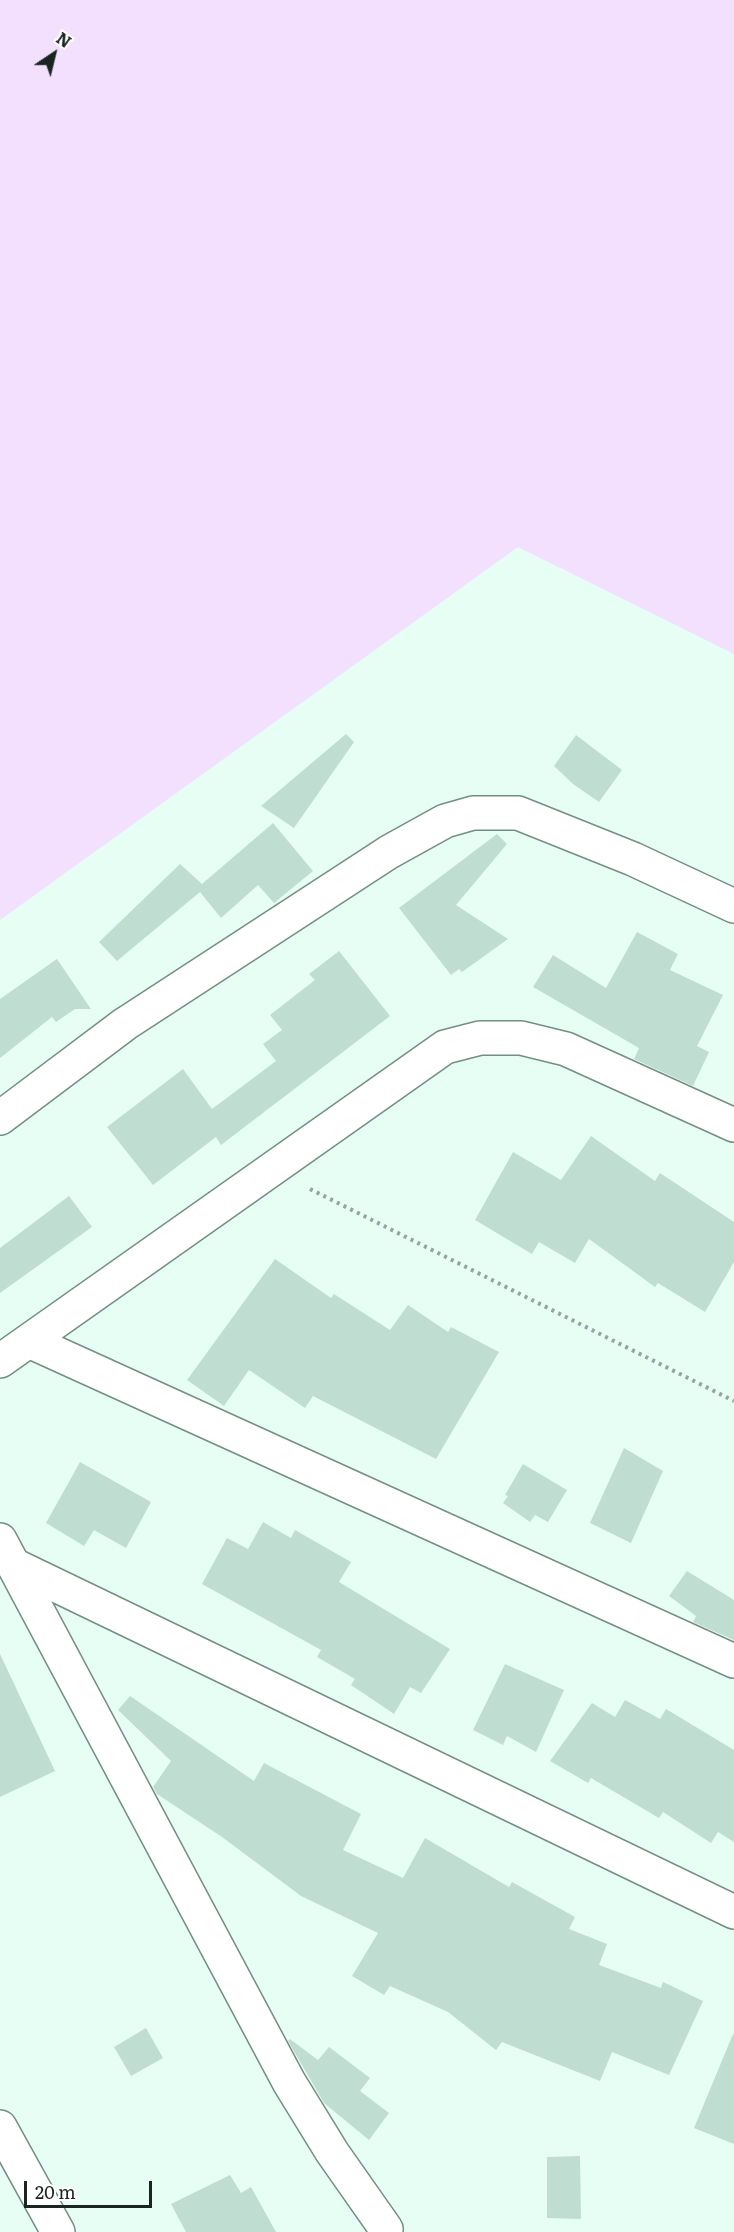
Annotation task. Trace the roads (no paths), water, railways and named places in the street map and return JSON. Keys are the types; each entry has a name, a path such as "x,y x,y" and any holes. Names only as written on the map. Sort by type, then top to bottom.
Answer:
{"street":[{"path":"0,1118 135,1017 421,831 455,818 473,813 518,813 633,859 734,906"},
{"path":"0,1361 445,1047 480,1038 521,1038 566,1049 734,1125"},
{"path":"29,1341 734,1661"},
{"path":"8,1553 734,1912"},
{"path":"8,1553 289,2082 332,2152 390,2231"},
{"path":"0,2127 58,2232"}]}
